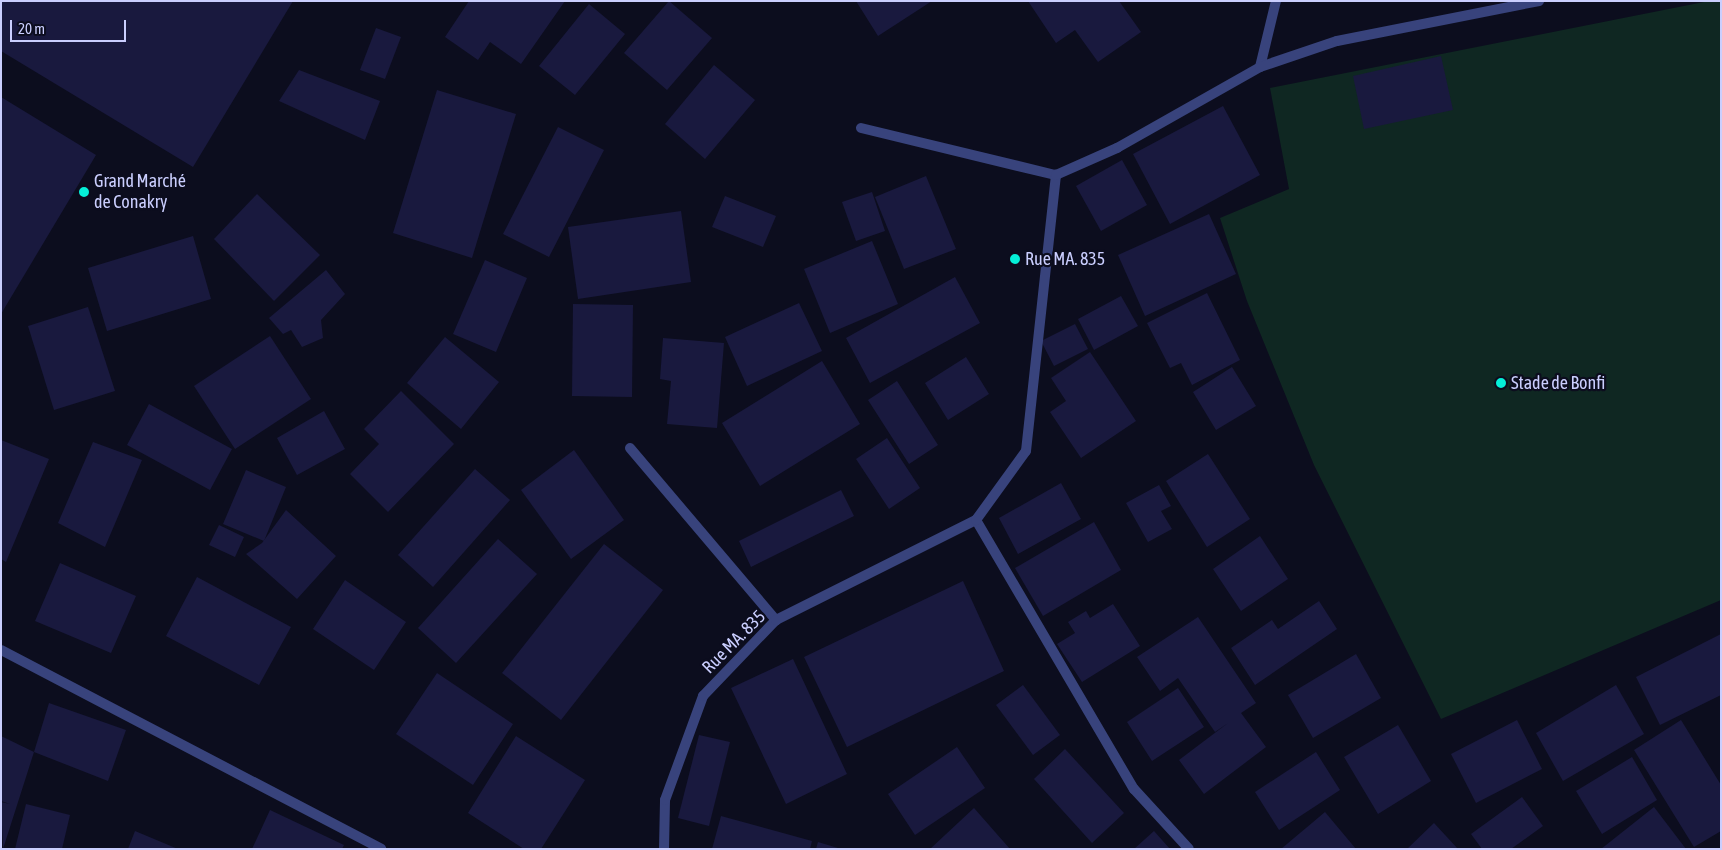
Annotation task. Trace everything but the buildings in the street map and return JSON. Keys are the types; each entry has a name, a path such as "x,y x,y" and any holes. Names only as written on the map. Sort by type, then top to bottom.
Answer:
{"street":[{"path":"1260,67 1276,1"},
{"path":"861,128 1056,175 1117,148 1260,67 1337,41 1539,1"},
{"name":"Rue MA. 835","path":"664,849 665,800 702,696 776,620 976,520 1026,451 1056,175"},
{"path":"630,448 776,620"},
{"path":"976,520 1134,789 1189,849"},
{"path":"1,650 381,849"}],"green space":[{"name":"Stade de Bonfi","path":"1709,1 1721,2 1721,600 1441,719 1314,465 1247,301 1220,218 1289,189 1270,88"}],"place":[{"name":"Grand Marché de Conakry","path":"84,192"},
{"name":"Rue MA. 835","path":"1015,259"},
{"name":"Stade de Bonfi","path":"1501,383"}]}
